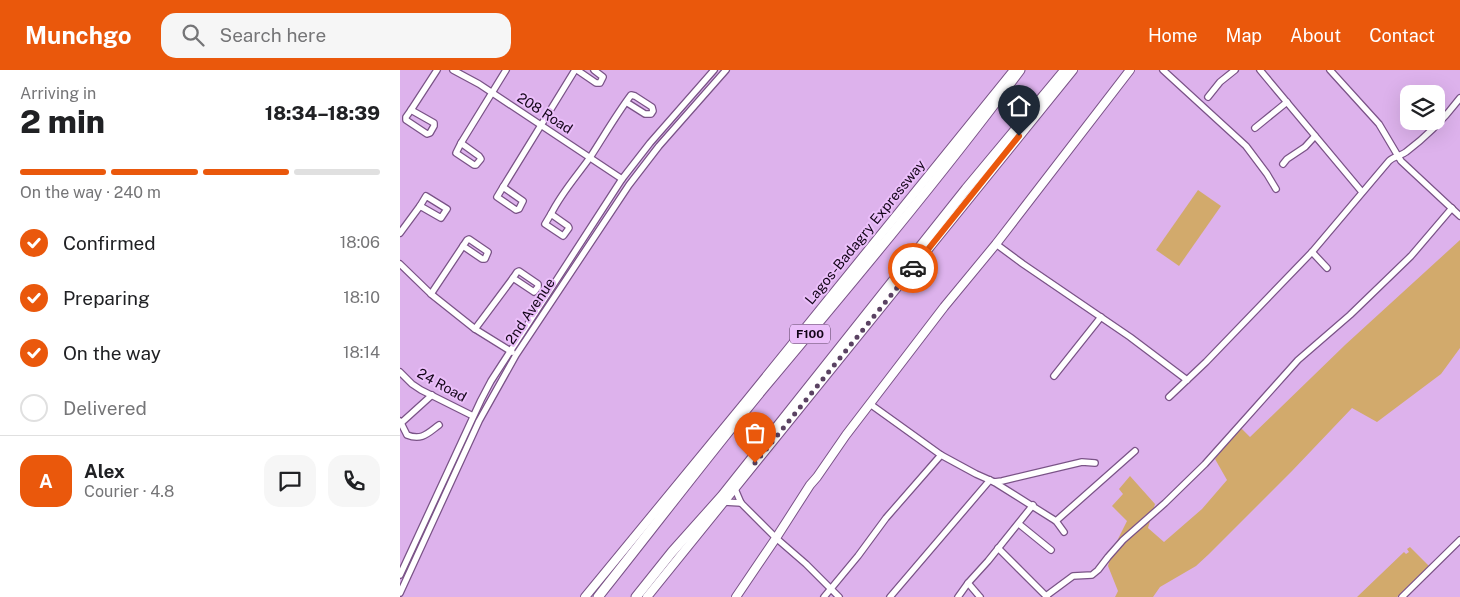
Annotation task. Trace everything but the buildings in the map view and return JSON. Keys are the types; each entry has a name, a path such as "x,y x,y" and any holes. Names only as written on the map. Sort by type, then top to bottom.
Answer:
{"highway":[{"name":"Lagos-Badagry Expressway","path":"598,597 761,391 820,322 972,134 1020,70"},
{"name":"F100","path":"636,597 672,552 722,496 966,189 1064,70"}],"main road":[{"name":"Lagos-Badagry Expressway","path":"585,597 1014,70"},
{"path":"647,597 1073,70"},
{"path":"740,597 810,485 817,478 846,435 1130,70"},
{"path":"736,597 778,539"}],"street":[{"path":"411,110 434,123 430,133 427,134 406,120 406,117 437,70"},
{"name":"208 Road","path":"453,70 492,93 622,179"},
{"path":"461,143 506,70"},
{"path":"503,187 523,201 519,209 516,210 497,197 503,187 576,70 596,83 600,83 603,77 594,70"},
{"name":"2nd Avenue","path":"400,575 491,381 622,179 650,143 714,70"},
{"name":"2nd Avenue","path":"400,593 478,421 516,354 629,185 659,146 726,70"},
{"path":"1163,70 1246,146 1276,189"},
{"path":"1208,97 1220,82 1235,70"},
{"path":"1260,70 1362,192"},
{"path":"1330,70 1379,124 1404,164 1460,216"},
{"path":"1168,398 1312,252 1389,161 1404,153 1431,130 1460,98"},
{"path":"552,214 567,187 590,157 626,102"},
{"path":"1255,128 1287,102"},
{"path":"1283,164 1316,136"},
{"path":"400,232 427,196 447,210 441,218 420,206"},
{"path":"998,548 1046,597 1073,576 1092,575 1124,540 1204,464 1298,360 1350,315 1411,256 1452,208"},
{"path":"996,244 1130,337 1187,380"},
{"path":"431,294 463,246"},
{"path":"1312,252 1326,268"},
{"path":"400,264 431,294 475,329 516,354"},
{"path":"475,329 513,278"},
{"path":"1054,376 1101,317"},
{"name":"24 Road","path":"400,372 412,384 473,416"},
{"path":"432,395 400,422 408,435 416,438 422,437 439,424"},
{"path":"870,404 941,455 992,481 1033,505 1056,521 1064,532"},
{"path":"1056,521 1135,451"},
{"path":"824,597 886,518 941,455"},
{"path":"992,481 1002,482 1082,462 1095,462"},
{"path":"890,597 992,481"},
{"path":"735,489 741,503 839,597"},
{"path":"724,502 741,503"},
{"path":"958,597 1033,505"},
{"path":"1019,524 1051,550"},
{"path":"1402,597 1460,540"},
{"path":"968,583 980,597"}],"shaded area":[{"path":"1198,190 1221,206 1179,266 1156,250"},
{"path":"1460,240 1460,348 1441,374 1377,422 1352,408 1292,471 1196,566 1160,587 1153,597 1115,597 1118,591 1108,566 1113,549 1127,521 1112,506 1123,494 1119,489 1130,476 1155,504 1148,528 1164,542 1202,509 1227,480 1215,459 1240,427 1250,437 1345,345"},
{"path":"1410,547 1429,566 1397,597 1357,597 1404,552 1406,554 1409,552 1407,549"}],"way so far":[{"path":"755,463 913,268"}],"route":[{"path":"913,268 1019,136"}]}
